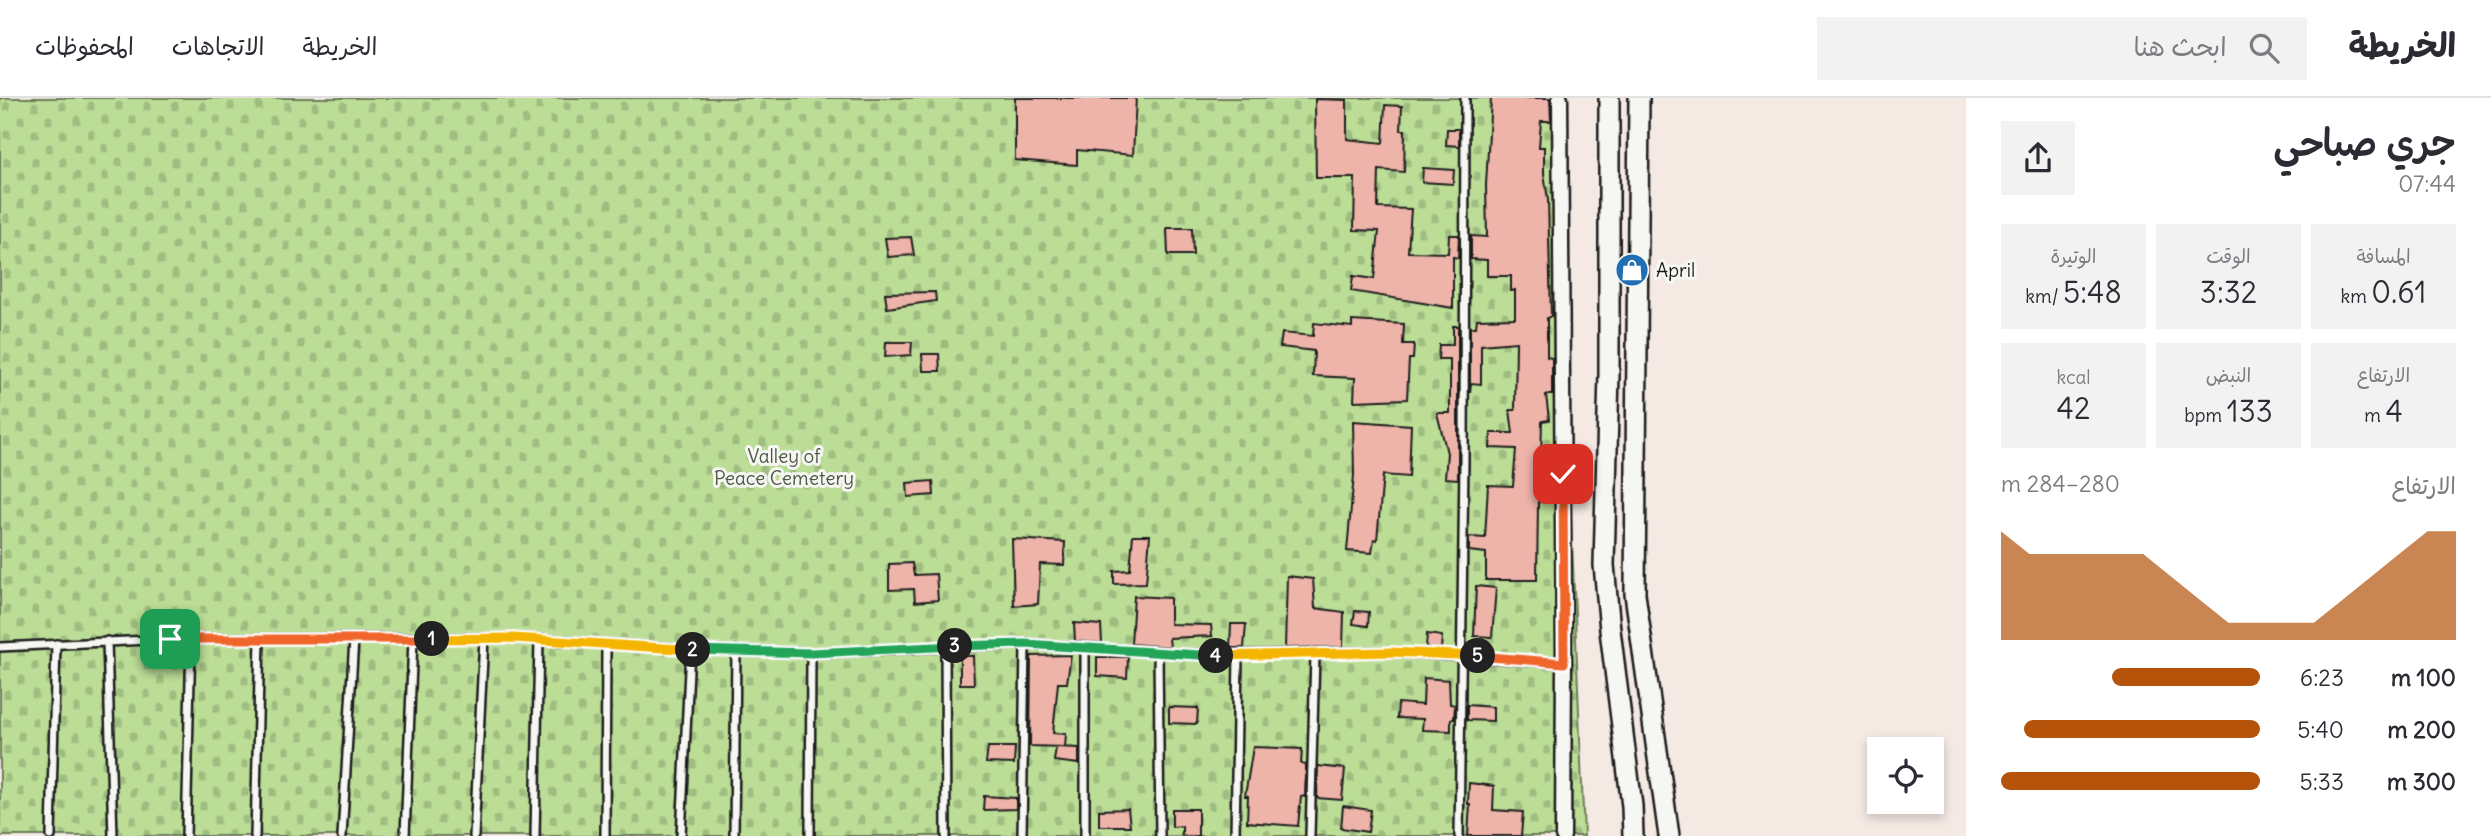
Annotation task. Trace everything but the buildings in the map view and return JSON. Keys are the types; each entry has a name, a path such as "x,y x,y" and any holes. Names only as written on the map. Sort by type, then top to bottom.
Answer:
{"main road":[{"path":"1609,98 1609,374 1604,565 1632,806 1633,836"},
{"path":"1639,98 1633,558 1635,594 1669,836"},
{"path":"1614,665 1620,670 1634,672 1644,662"},
{"path":"1624,737 1626,729 1639,721 1654,726"}],"street":[{"path":"1560,98 1563,836"}],"lane":[{"path":"1459,836 1465,98"},
{"path":"0,647 107,641 484,638 811,653 1025,644 1238,656 1333,653 1462,655 1564,663"},
{"path":"474,836 484,638"},
{"path":"255,836 260,639"},
{"path":"342,836 354,639"},
{"path":"405,836 413,639"},
{"path":"186,836 191,640"},
{"path":"534,836 539,640"},
{"path":"107,641 113,836"},
{"path":"1022,836 1025,644"},
{"path":"51,836 57,645"},
{"path":"605,836 606,645"},
{"path":"945,646 946,836"},
{"path":"1085,648 1085,836"},
{"path":"681,836 690,649"},
{"path":"734,836 736,650"},
{"path":"1158,652 1160,836"},
{"path":"810,836 811,653"},
{"path":"1310,836 1315,655 1333,653"},
{"path":"1235,836 1238,656"}],"green space":[{"name":"Valley of Peace Cemetery","path":"0,98 1554,98 1584,836 0,836"}],"place":[{"name":"April","path":"1632,270"}],"route":[{"path":"170,639 514,638 628,647 811,653 1025,644 1203,656 1391,652 1564,663 1563,474"}]}
